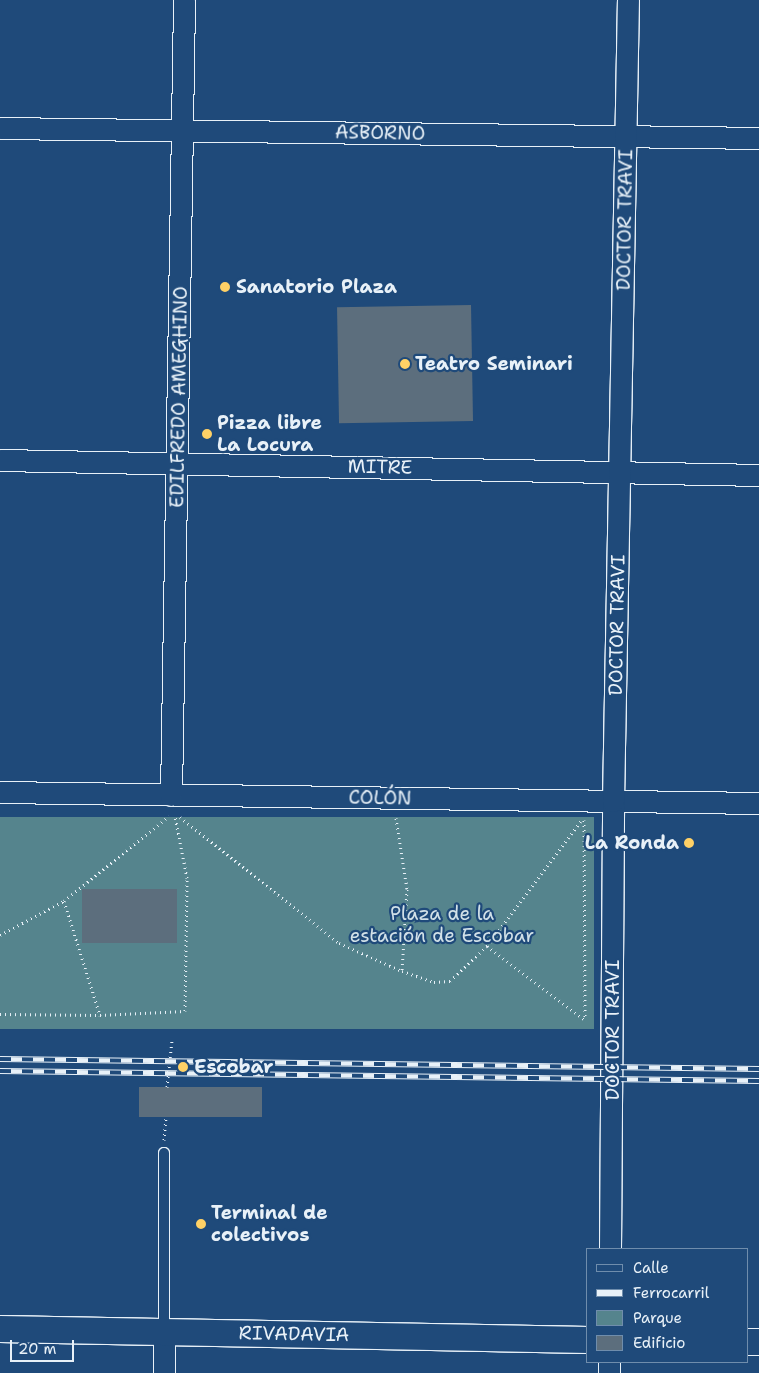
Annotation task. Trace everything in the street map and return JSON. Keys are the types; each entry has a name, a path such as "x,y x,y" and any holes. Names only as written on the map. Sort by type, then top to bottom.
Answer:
{"street":[{"name":"EDILFREDO AMEGHINO","path":"170,806 184,131 184,0"},
{"name":"DOCTOR TRAVI","path":"610,1248 613,801 621,473 628,0"},
{"name":"ASBORNO","path":"0,128 759,138"},
{"name":"MITRE","path":"0,460 178,462 759,475"},
{"name":"COLÓN","path":"0,792 170,806 613,801 759,804"},
{"name":"RIVADAVIA","path":"0,1329 586,1340"},
{"path":"164,1331 164,1373"}],"lane":[{"path":"164,1153 164,1331"}],"path":[{"path":"170,806 184,812"},
{"path":"0,935 64,901 170,806"},
{"path":"170,806 339,943 402,971 434,982 450,981 488,946 584,816"},
{"path":"0,1014 100,1016 185,1011 187,878 183,845 170,806"},
{"path":"402,971 407,889 395,814 405,814"},
{"path":"574,816 584,816"},
{"path":"488,946 585,1019 584,816"},
{"path":"64,901 100,1016"},
{"path":"168,1087 172,1040"}],"green space":[{"name":"Plaza de la estación de Escobar","path":"0,817 594,817 594,1029 0,1029"}],"building":[{"name":"Teatro Seminari","path":"471,305 473,421 339,423 337,307"},
{"path":"82,889 177,889 177,943 82,943"},
{"path":"139,1087 262,1087 262,1117 139,1117"}],"railway":[{"path":"0,1059 759,1069"},
{"path":"0,1071 759,1081"}],"place":[{"name":"Sanatorio Plaza","path":"225,287"},
{"name":"Teatro Seminari","path":"405,364"},
{"name":"Pizza libre La Locura","path":"207,434"},
{"name":"La Ronda","path":"689,843"},
{"name":"Escobar","path":"183,1067"},
{"name":"Terminal de colectivos","path":"201,1224"}]}
